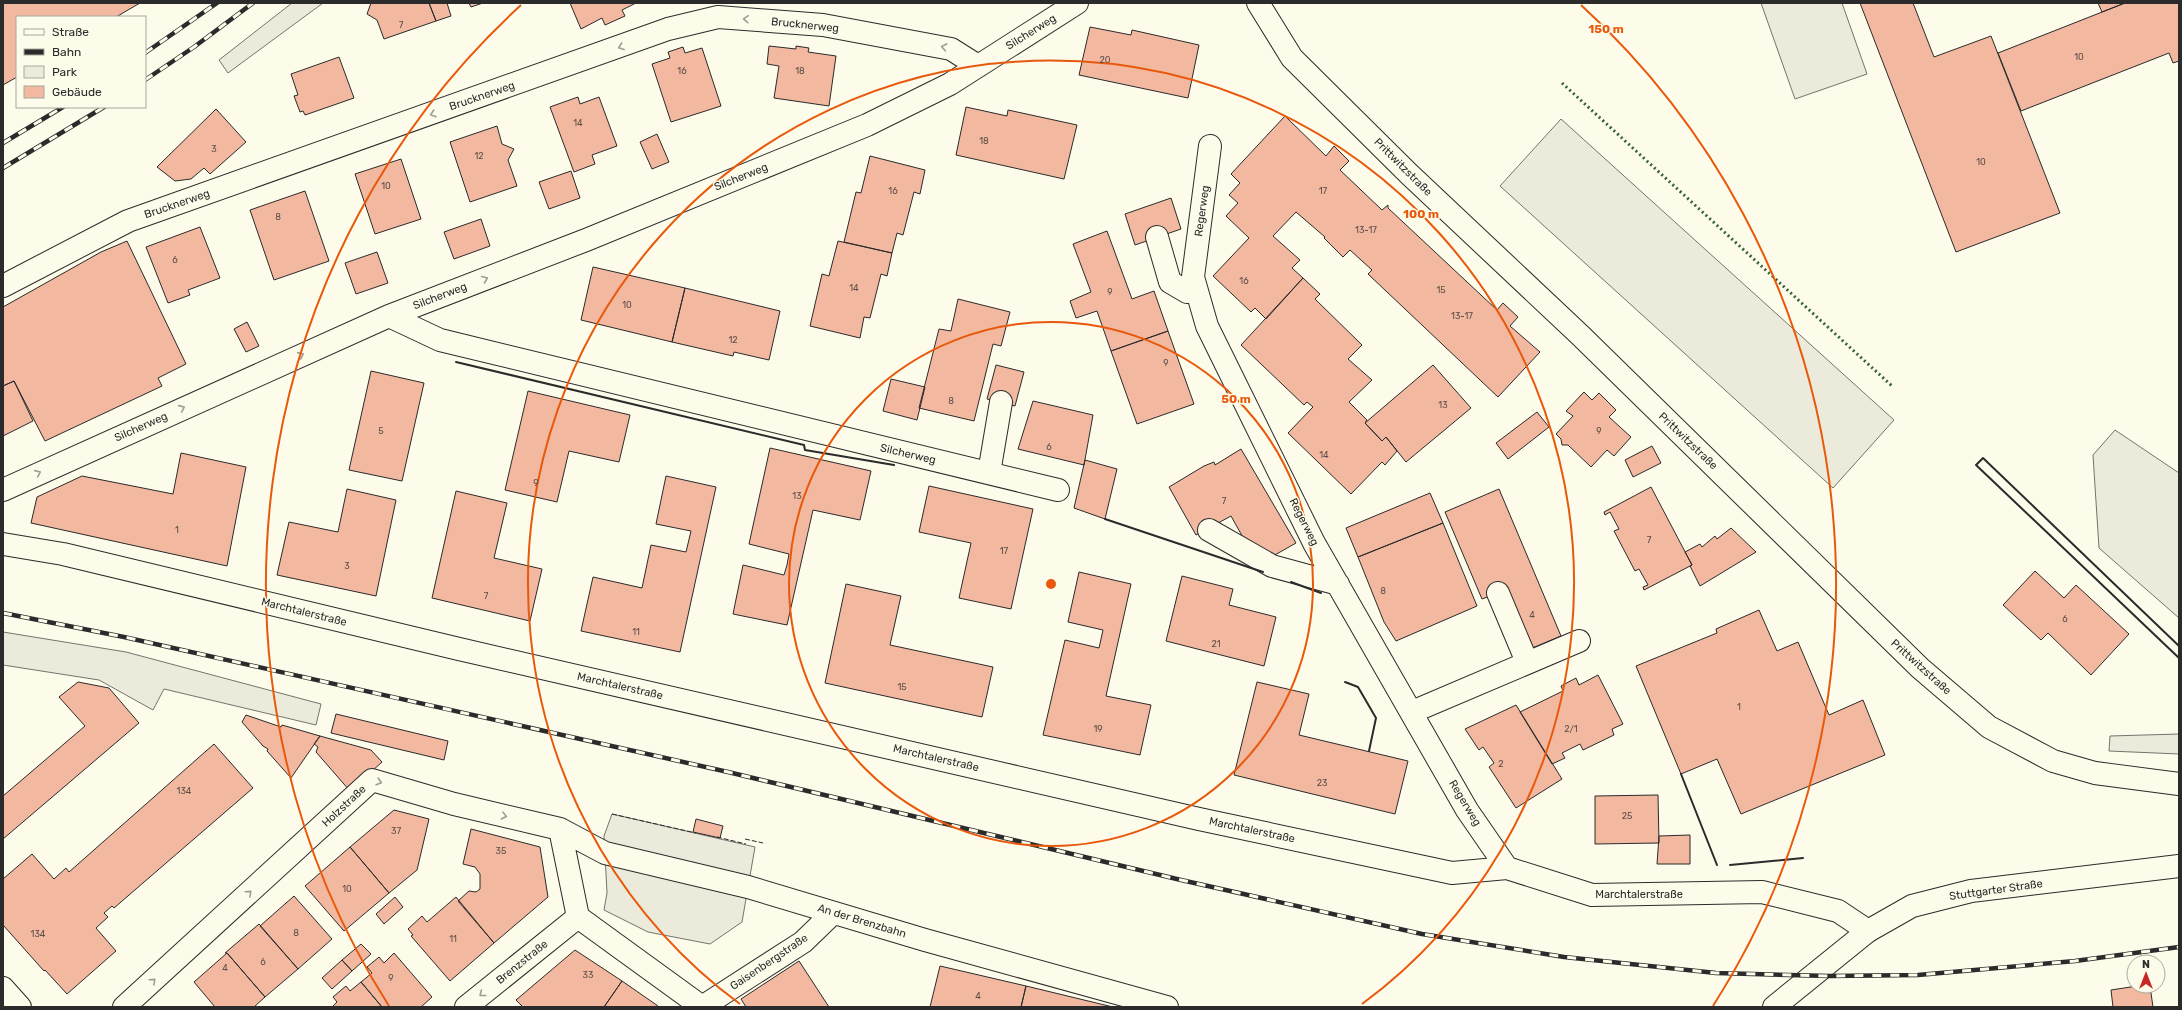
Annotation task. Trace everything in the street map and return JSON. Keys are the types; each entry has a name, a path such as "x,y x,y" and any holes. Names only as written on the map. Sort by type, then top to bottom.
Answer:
{"street":[{"name":"Silcherweg","path":"3,490 389,316 586,240 867,126 950,84 1077,3"},
{"name":"Prittwitzstraße","path":"1258,3 1292,58 1409,174 1586,341 1920,668 1989,727 2053,761 2095,773 2179,784"},
{"name":"Brucknerweg","path":"3,286 128,221 668,30 718,17 823,25 951,49 978,66"},
{"name":"Regerweg","path":"1210,146 1193,277 1207,326 1327,565 1467,810 1507,868"},
{"path":"1157,237 1170,282 1187,292 1196,289"},
{"name":"Silcherweg","path":"389,316 440,340 1058,490"},
{"path":"989,473 1001,402"},
{"path":"1209,530 1272,566 1338,584"},
{"name":"Marchtalerstraße","path":"3,544 63,554 459,649 1199,819 1452,873 1507,868 1592,895 1762,892 1838,911 1868,931"},
{"path":"1498,593 1526,662"},
{"path":"1412,712 1526,662 1579,642"},
{"name":"Holzstraße","path":"124,1007 372,780 454,804 560,829"},
{"path":"560,829 578,917"},
{"name":"An der Brenzbahn","path":"560,829 605,853 748,887 833,913 1167,1007"},
{"name":"Stuttgarter Straße","path":"1774,1007 1868,931 1912,906 1971,891 2179,866"},
{"name":"Gaisenbergstraße","path":"578,917 702,1007 803,942 833,913"},
{"name":"Brenzstraße","path":"466,1007 578,917"},
{"path":"3,988 20,1007"}],"green space":[{"path":"292,3 323,3 228,73 219,60"},
{"path":"2115,430 2179,473 2179,618 2099,548 2093,455"},
{"path":"3,632 126,652 321,704 316,725 164,689 153,710 99,680 3,665"},
{"path":"2179,734 2179,754 2109,751 2110,736"}],"shaded area":[{"path":"1761,3 1842,3 1867,74 1795,99"},
{"path":"1561,119 1894,420 1833,488 1500,186"},
{"path":"612,814 755,847 742,922 710,944 648,932 604,910 607,893 604,836"}],"building":[{"path":"3,3 140,3 118,16 16,16 16,78 3,85"},
{"path":"371,3 429,3 436,21 384,39 377,20 367,14"},
{"path":"429,3 447,3 451,16 436,21"},
{"path":"469,3 483,3 471,7"},
{"path":"570,3 636,3 622,10 625,16 605,25 602,18 581,29"},
{"path":"1860,3 1913,3 1934,57 1991,36 2060,213 1956,252"},
{"path":"2098,3 2125,3 2102,12"},
{"path":"2125,3 2179,3 2179,61 2173,63 2169,53 2021,111 1998,53"},
{"path":"1090,27 1131,35 1132,30 1199,45 1188,98 1079,75"},
{"path":"769,46 796,49 796,46 809,48 808,52 836,56 829,106 774,98 779,66 767,64"},
{"path":"683,47 685,53 702,48 721,106 671,122 652,64 670,58 668,52"},
{"path":"339,57 354,98 305,115 303,111 300,112 294,96 298,95 291,74"},
{"path":"578,97 580,104 599,97 617,146 592,155 595,164 574,172 550,107"},
{"path":"966,107 1007,116 1008,110 1077,125 1064,179 956,155"},
{"path":"216,109 246,142 210,174 204,168 191,179 175,181 157,167"},
{"path":"1285,116 1326,156 1334,146 1349,161 1340,170 1382,210 1388,205 1388,208 1497,310 1503,303 1518,317 1510,326 1540,352 1498,397 1368,274 1372,270 1350,250 1343,257 1324,238 1325,237 1296,212 1273,236 1300,260 1292,268 1303,278 1266,319 1255,308 1251,312 1213,276 1249,238 1226,216 1238,203 1229,195 1240,183 1231,174"},
{"path":"497,126 502,144 514,149 508,160 517,186 470,202 450,142"},
{"path":"657,134 669,162 652,169 640,142"},
{"path":"870,156 925,170 920,194 914,192 903,235 897,233 892,253 844,242 856,192 861,193"},
{"path":"401,159 421,219 375,234 355,174"},
{"path":"571,171 580,198 549,209 539,182"},
{"path":"305,191 329,261 274,280 250,210"},
{"path":"1171,198 1181,229 1135,245 1125,214"},
{"path":"481,219 490,246 454,259 444,232"},
{"path":"200,227 220,278 188,290 190,295 168,303 146,247"},
{"path":"1107,231 1132,299 1154,291 1168,331 1111,351 1097,311 1076,318 1070,301 1091,292 1073,244"},
{"path":"127,241 186,364 158,378 162,386 45,441 14,381 3,386 3,307 101,252"},
{"path":"838,241 892,253 887,276 881,274 870,318 864,317 860,338 810,326 822,274 829,276"},
{"path":"377,252 388,283 356,294 345,263"},
{"path":"593,267 685,288 672,342 581,320"},
{"path":"1303,278 1320,294 1315,299 1362,345 1348,359 1372,380 1349,402 1367,420 1365,423 1382,441 1386,437 1397,451 1385,465 1382,462 1351,494 1288,433 1313,407 1307,402 1304,405 1241,345"},
{"path":"685,288 780,311 769,360 734,352 733,356 672,342"},
{"path":"958,299 1010,312 1001,346 993,344 974,421 919,408 939,329 951,331"},
{"path":"247,322 259,346 246,352 234,329"},
{"path":"1168,331 1194,404 1137,424 1111,351"},
{"path":"996,365 1024,372 1015,406 987,399"},
{"path":"1433,365 1471,408 1406,462 1386,437 1382,441 1365,423"},
{"path":"371,371 424,383 402,481 349,470"},
{"path":"891,379 925,387 917,420 883,411"},
{"path":"14,381 33,421 3,436 3,386"},
{"path":"528,391 630,415 619,462 569,451 557,502 505,490"},
{"path":"1584,392 1592,400 1599,393 1616,410 1609,417 1631,437 1614,456 1607,450 1591,467 1568,445 1562,445 1561,439 1556,434 1573,416 1566,411"},
{"path":"1033,401 1093,415 1084,465 1018,449"},
{"path":"1537,412 1549,427 1508,459 1496,443"},
{"path":"1652,446 1661,463 1633,477 1625,460"},
{"path":"770,448 871,471 860,520 813,510 787,625 733,614 743,565 784,575 787,565 789,554 749,544"},
{"path":"1241,449 1296,543 1266,560 1250,550 1231,516 1196,535 1169,487 1204,466 1214,462 1215,465"},
{"path":"181,453 246,467 227,566 31,523 37,497 82,476 173,494"},
{"path":"1085,460 1117,469 1105,519 1074,508"},
{"path":"666,476 716,487 680,652 581,631 593,577 642,588 651,545 686,552 691,531 656,524"},
{"path":"929,486 1033,509 1011,609 959,598 971,543 919,532"},
{"path":"1651,487 1692,565 1644,590 1643,587 1648,585 1639,569 1635,571 1614,531 1619,529 1610,512 1605,515 1604,512"},
{"path":"347,489 396,500 376,596 277,575 289,522 338,532"},
{"path":"1499,489 1561,636 1530,649 1498,593 1482,599 1445,512"},
{"path":"456,491 507,503 494,558 542,569 530,621 432,598"},
{"path":"1430,493 1443,523 1358,557 1346,528"},
{"path":"1443,523 1477,606 1396,641 1384,622 1358,557"},
{"path":"1731,528 1756,552 1700,586 1685,552 1700,544 1702,547 1715,536 1717,539"},
{"path":"2035,571 2064,598 2076,585 2129,634 2091,675 2048,633 2041,640 2003,605"},
{"path":"1079,572 1131,584 1106,696 1151,705 1140,755 1043,735 1065,640 1099,648 1103,630 1068,622"},
{"path":"1182,576 1233,589 1229,605 1276,617 1264,666 1166,641"},
{"path":"846,584 901,596 890,645 993,667 982,717 825,683"},
{"path":"1759,610 1777,651 1798,642 1829,715 1863,700 1885,755 1741,814 1717,759 1681,774 1636,666 1717,633 1716,629"},
{"path":"1598,675 1623,724 1612,729 1614,735 1583,750 1580,744 1562,753 1565,758 1552,764 1520,712 1563,691 1561,686 1576,678 1579,685"},
{"path":"78,682 109,688 139,723 3,839 3,796 85,726 59,697"},
{"path":"1257,682 1309,694 1299,735 1408,761 1395,814 1234,775"},
{"path":"1516,705 1562,779 1516,808 1489,767 1494,763 1483,747 1479,750 1465,729"},
{"path":"336,714 448,741 444,760 331,733"},
{"path":"246,715 281,727 282,725 320,736 291,778 267,751 268,749 263,746 242,722"},
{"path":"320,736 371,750 382,762 350,791 316,752 318,747 314,744"},
{"path":"214,744 253,788 114,908 112,906 104,913 108,917 96,928 116,951 67,994 45,970 44,971 3,925 3,879 32,854 54,879 66,868 69,872"},
{"path":"1658,795 1659,843 1595,844 1595,796"},
{"path":"394,810 429,819 417,870 389,893 350,847"},
{"path":"696,819 723,826 720,838 693,832"},
{"path":"471,829 540,847 548,897 494,943 458,901 469,891 476,892 480,889 480,874 475,867 463,864"},
{"path":"1690,835 1690,864 1657,864 1659,836"},
{"path":"350,847 389,893 344,931 305,886"},
{"path":"294,896 332,939 298,969 260,926"},
{"path":"395,897 403,907 384,924 376,914"},
{"path":"456,897 494,943 450,981 411,936 413,935 408,929 422,916 427,922"},
{"path":"259,924 298,969 265,997 227,953 225,953"},
{"path":"361,944 371,954 352,971 342,960"},
{"path":"575,950 622,981 604,1007 523,1007 516,1000"},
{"path":"227,953 265,997 254,1007 215,1007 194,982"},
{"path":"394,953 432,997 421,1007 382,1007 361,982 372,973 367,967 379,957 384,963"},
{"path":"342,960 352,971 332,989 322,978"},
{"path":"799,961 829,1007 746,1007 741,999"},
{"path":"940,966 1026,986 1021,1007 930,1007"},
{"path":"622,981 658,1006 659,1007 604,1007"},
{"path":"361,982 382,1007 332,1007 337,1002 333,997 346,986 350,991"},
{"path":"1026,986 1113,1007 1021,1007"},
{"path":"2126,988 2126,994 2151,994 2153,1007 2113,1007 2111,990"}],"railway":[{"path":"146,52 217,3"},
{"path":"146,79 194,47 253,3"},
{"path":"3,143 61,108"},
{"path":"3,168 102,108"},
{"path":"3,613 124,637 728,772 1181,880 1422,934 1564,957 1716,973 1830,976 1918,975 2075,961 2179,947"}],"hedge":[{"path":"1562,83 1892,386"}],"fence":[{"path":"612,814 696,833"},
{"path":"717,837 746,844"},
{"path":"745,839 763,843"}],"wall":[{"path":"456,362 804,445 805,450 894,465"},
{"path":"2179,646 1983,458 1976,465 2179,658"},
{"path":"1105,519 1263,572"},
{"path":"1291,582 1321,593"},
{"path":"1345,682 1358,687 1376,718 1369,751"},
{"path":"1681,774 1717,865"},
{"path":"1730,865 1803,858"}]}
